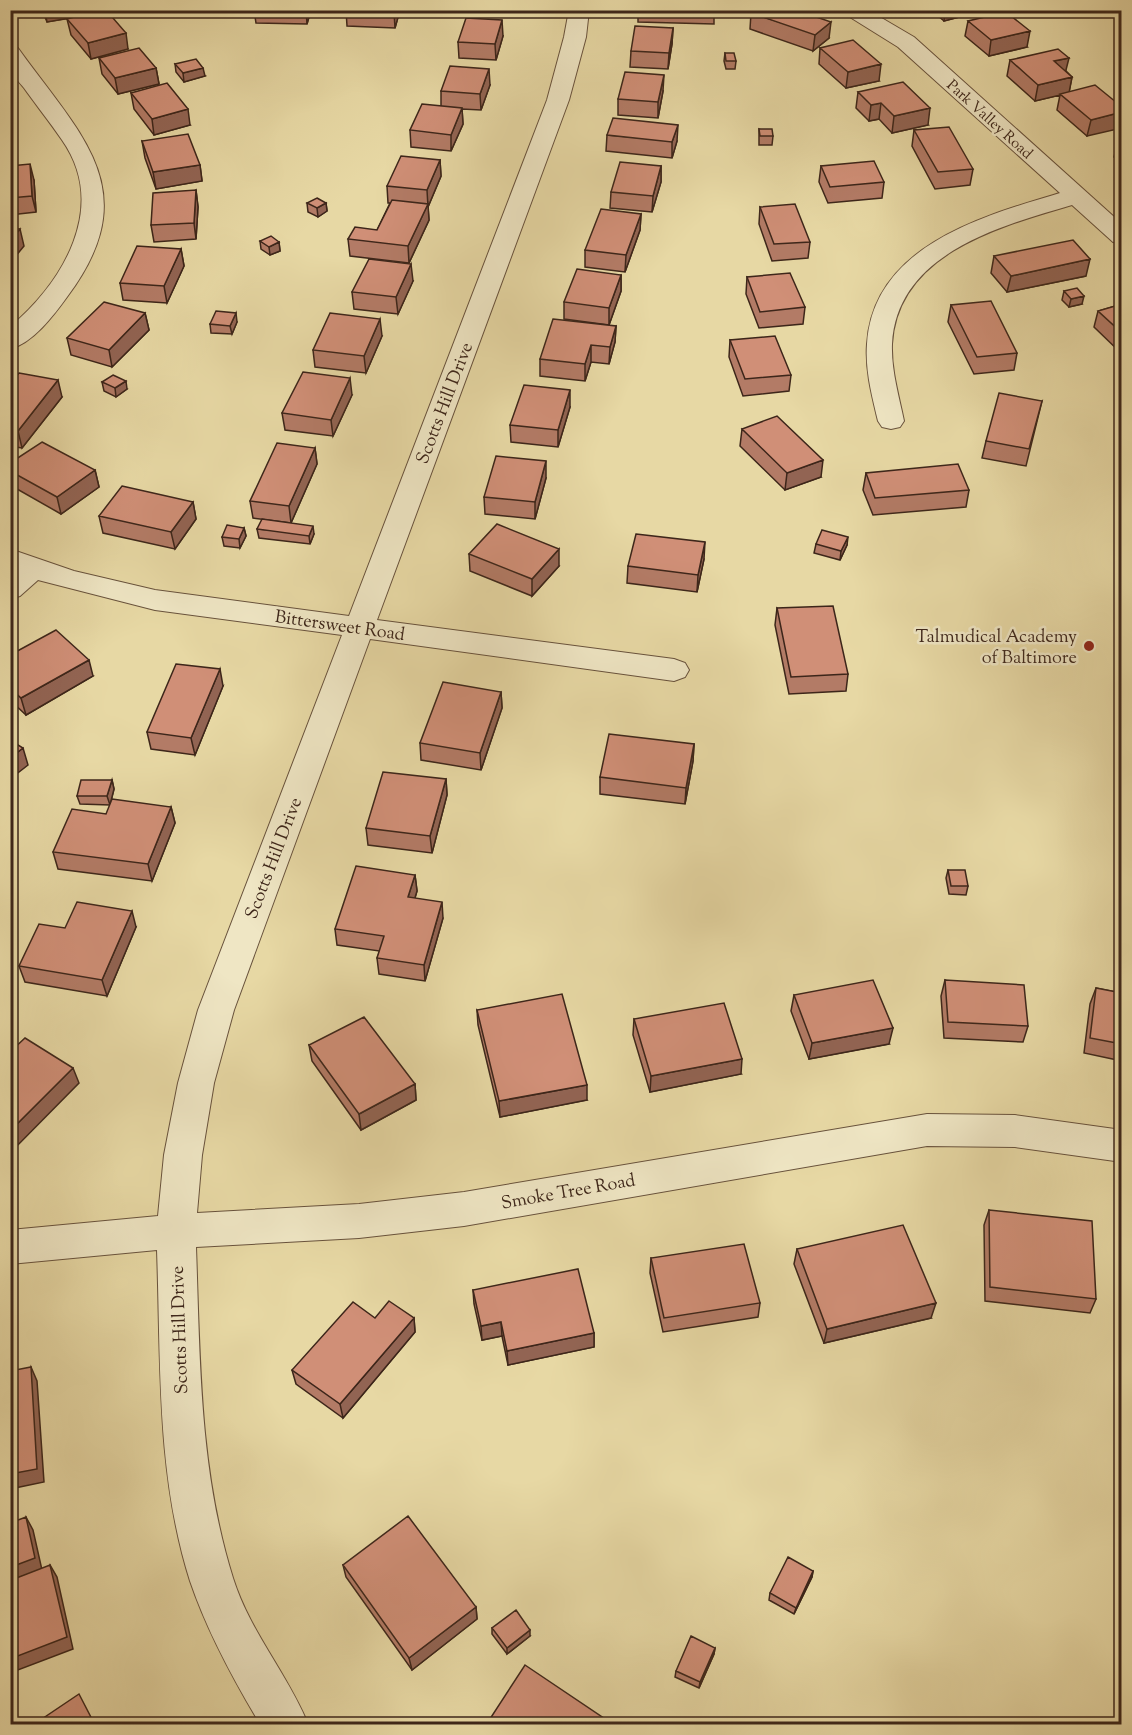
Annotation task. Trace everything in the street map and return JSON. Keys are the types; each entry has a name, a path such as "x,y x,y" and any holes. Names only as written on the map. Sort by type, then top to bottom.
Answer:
{"street":[{"name":"Scotts Hill Drive","path":"285,1725 244,1656 212,1581 193,1506 183,1431 176,1231 187,1135 196,1083 216,1010 558,100 575,37 579,10"},
{"name":"Park Valley Road","path":"852,10 906,42 1122,237"},
{"path":"10,53 19,79 77,145 90,173 94,202 92,227 83,255 69,281 42,312 10,341"},
{"path":"891,422 880,365 880,333 888,305 906,277 932,252 966,232 1076,196"},
{"name":"Bittersweet Road","path":"22,563 87,585 156,600 674,670"},
{"path":"10,589 22,563"},
{"name":"Smoke Tree Road","path":"10,1247 176,1231 359,1221 464,1209 927,1130 1014,1131 1122,1146"}],"building":[{"path":"106,10 126,33 88,43 67,19"},
{"path":"346,10 394,10 394,12 346,11"},
{"path":"755,10 796,10 831,22 815,35 751,13"},
{"path":"1006,12 1030,31 991,40 968,21"},
{"path":"466,18 502,20 495,44 458,42"},
{"path":"635,26 673,28 669,53 631,51"},
{"path":"853,40 881,64 848,72 820,48"},
{"path":"139,48 156,68 115,78 99,58"},
{"path":"1058,49 1069,58 1054,61 1072,77 1038,85 1010,60"},
{"path":"725,53 734,53 736,61 726,61"},
{"path":"196,59 203,68 183,73 175,64"},
{"path":"450,66 489,69 480,94 441,91"},
{"path":"625,72 664,75 658,102 618,99"},
{"path":"903,82 930,108 894,116 881,103 871,105 858,92"},
{"path":"167,83 188,109 152,119 131,93"},
{"path":"1095,85 1122,107 1122,112 1091,120 1060,94"},
{"path":"422,104 462,108 451,135 410,130"},
{"path":"613,118 678,125 672,142 607,135"},
{"path":"949,127 973,169 938,172 914,130"},
{"path":"759,129 772,129 773,136 760,136"},
{"path":"188,134 200,165 153,172 142,141"},
{"path":"401,156 440,160 427,190 387,186"},
{"path":"874,161 884,182 830,187 821,166"},
{"path":"620,162 661,166 653,196 611,192"},
{"path":"30,164 32,196 10,198 10,166"},
{"path":"196,190 194,223 151,225 153,193"},
{"path":"317,198 326,203 317,208 307,203"},
{"path":"392,200 428,204 408,246 348,239 355,227 377,230"},
{"path":"795,204 810,242 774,244 760,207"},
{"path":"601,209 641,214 626,255 585,250"},
{"path":"10,228 20,229 10,241"},
{"path":"271,236 279,242 269,247 260,241"},
{"path":"1073,240 1090,259 1011,276 994,256"},
{"path":"137,246 181,249 164,286 120,283"},
{"path":"369,259 411,264 396,297 352,292"},
{"path":"577,269 621,275 609,308 564,302"},
{"path":"790,273 805,307 760,312 747,277"},
{"path":"1077,288 1084,296 1071,299 1064,291"},
{"path":"991,301 1017,353 977,357 951,305"},
{"path":"104,302 145,313 109,350 67,338"},
{"path":"1122,304 1122,333 1098,311"},
{"path":"216,311 236,313 230,326 210,324"},
{"path":"330,313 380,319 364,356 313,350"},
{"path":"553,319 616,326 610,347 591,345 585,364 540,359"},
{"path":"775,336 791,375 745,379 730,340"},
{"path":"303,372 350,378 331,420 282,413"},
{"path":"19,373 58,380 18,431 10,430 10,384"},
{"path":"113,375 126,381 115,388 102,382"},
{"path":"524,385 570,390 558,430 510,425"},
{"path":"999,393 1042,401 1029,449 986,441"},
{"path":"777,416 823,460 787,473 742,429"},
{"path":"42,442 95,470 57,497 10,471 10,463"},
{"path":"277,443 315,448 289,506 250,501"},
{"path":"496,456 546,461 535,502 484,497"},
{"path":"958,464 969,490 875,498 866,473"},
{"path":"122,486 193,502 171,532 99,516"},
{"path":"262,519 313,526 309,536 257,529"},
{"path":"497,524 559,549 532,579 469,554"},
{"path":"227,525 244,528 239,539 222,537"},
{"path":"822,530 848,537 841,551 816,544"},
{"path":"636,534 705,542 698,575 628,566"},
{"path":"833,606 848,674 791,677 777,608"},
{"path":"56,630 89,660 21,698 10,688 10,655"},
{"path":"176,664 220,669 191,738 147,732"},
{"path":"443,682 501,692 480,753 420,743"},
{"path":"609,734 694,744 686,788 600,777"},
{"path":"10,740 23,748 10,758"},
{"path":"383,772 446,779 430,836 366,828"},
{"path":"81,780 112,780 107,796 77,796"},
{"path":"112,799 171,807 148,864 53,852 72,809 106,814"},
{"path":"356,866 415,875 408,897 442,902 424,965 377,958 384,936 335,929"},
{"path":"948,870 965,870 968,886 951,886"},
{"path":"77,902 132,911 102,980 19,966 39,924 65,928"},
{"path":"873,980 893,1028 812,1043 794,995"},
{"path":"945,980 1024,985 1028,1026 948,1022"},
{"path":"1096,988 1122,993 1122,1044 1090,1038"},
{"path":"562,994 587,1085 499,1101 477,1010"},
{"path":"724,1003 742,1059 651,1076 634,1019"},
{"path":"364,1017 415,1084 359,1114 309,1045"},
{"path":"25,1038 73,1068 10,1131 10,1052"},
{"path":"989,1210 1092,1221 1096,1299 990,1287"},
{"path":"903,1225 936,1303 827,1329 797,1249"},
{"path":"744,1244 760,1303 664,1318 651,1258"},
{"path":"578,1269 594,1333 507,1351 501,1322 481,1326 473,1290"},
{"path":"389,1301 414,1318 340,1404 292,1370 353,1302 375,1318"},
{"path":"31,1367 37,1469 10,1474 10,1371"},
{"path":"408,1516 476,1607 409,1658 343,1565"},
{"path":"26,1517 35,1558 11,1567 14,1579 50,1565 67,1637 10,1659 10,1523"},
{"path":"788,1557 813,1571 796,1608 770,1593"},
{"path":"516,1610 530,1630 507,1648 492,1628"},
{"path":"691,1636 715,1648 700,1682 676,1671"},
{"path":"525,1665 611,1723 611,1725 486,1725"},
{"path":"79,1694 95,1725 33,1725"}],"place":[{"name":"Talmudical Academy of Baltimore","path":"1089,646"}]}
